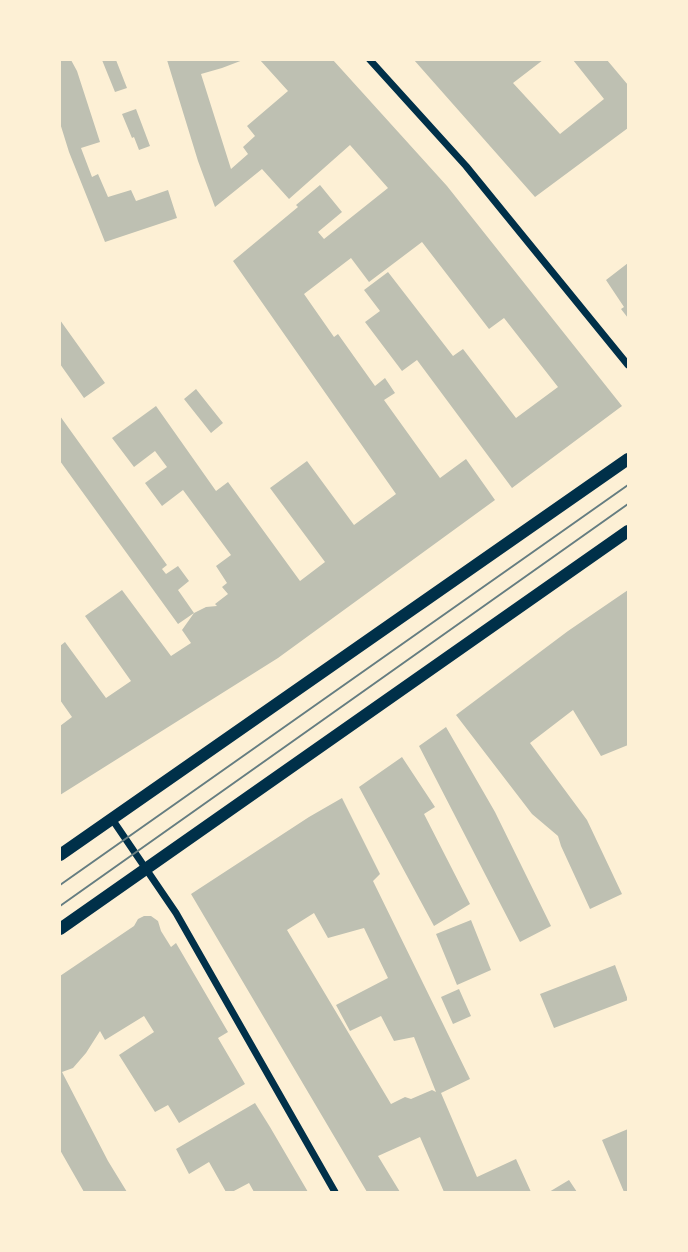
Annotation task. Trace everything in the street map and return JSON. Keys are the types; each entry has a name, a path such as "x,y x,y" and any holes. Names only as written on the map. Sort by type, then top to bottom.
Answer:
{"street":[{"path":"370,60 466,166 628,365"},
{"path":"60,855 628,459"},
{"path":"60,929 628,531"},
{"path":"112,819 176,913 335,1192"}],"building":[{"path":"60,60 71,60 77,71 100,142 81,148 92,177 98,174 108,197 131,190 136,201 168,190 177,218 105,242 60,123"},
{"path":"102,60 116,60 127,88 115,92"},
{"path":"167,60 243,60 201,74 231,169 248,154 243,147 255,136 247,126 288,91 260,60 333,60 447,186 622,406 512,488 417,360 402,371 365,322 380,311 364,290 388,272 453,356 463,349 516,418 558,387 504,318 489,329 422,242 369,282 351,258 304,294 334,337 338,334 375,386 385,378 395,393 384,400 440,478 466,459 495,500 278,658 60,795 60,726 72,717 60,700 60,646 65,642 106,698 131,681 85,616 122,590 171,656 191,643 182,630 194,613 206,607 217,606 215,604 228,594 222,587 227,583 216,566 231,555 183,490 162,506 145,483 167,467 155,451 134,467 112,438 156,406 216,491 228,482 300,581 325,562 270,488 307,461 354,525 396,494 233,261 320,185 342,212 318,232 324,239 388,188 350,145 289,199 262,169 215,207"},
{"path":"414,60 543,60 513,83 560,134 604,99 573,60 607,60 628,85 628,128 535,197"},
{"path":"136,109 150,146 139,150 122,114"},
{"path":"628,263 628,318 606,280"},
{"path":"60,320 105,383 84,398 60,364"},
{"path":"196,389 223,423 211,433 184,399"},
{"path":"60,416 167,565 162,569 166,574 178,566 189,581 178,590 194,613 178,624 60,461"},
{"path":"628,590 628,745 601,756 573,710 530,743 587,820 622,894 590,909 558,836 532,814 456,715 568,631"},
{"path":"446,727 495,812 551,926 520,942 419,746"},
{"path":"402,757 435,807 424,814 470,904 434,926 359,787"},
{"path":"342,798 380,874 373,881 470,1079 441,1093 477,1177 516,1159 531,1192 444,1192 420,1137 378,1156 400,1192 367,1192 191,894","holes":["314,913 328,938 364,928 388,978 336,1005 350,1031 381,1016 394,1041 414,1037 436,1092 432,1090 411,1099 405,1097 391,1104 287,930"]},
{"path":"151,916 158,921 171,947 176,943 228,1032 218,1038 245,1084 179,1123 168,1105 155,1112 119,1055 154,1032 144,1016 105,1040 100,1031 73,1068 62,1072 127,1192 84,1192 60,1150 60,976 134,926 138,919"},
{"path":"471,920 491,970 457,985 436,934"},
{"path":"615,965 628,1000 554,1028 540,994"},
{"path":"459,989 471,1016 453,1024 441,997"},
{"path":"255,1103 308,1192 254,1192 249,1183 232,1192 226,1192 209,1162 189,1174 176,1149"},
{"path":"628,1129 628,1192 624,1192 602,1140"},
{"path":"569,1180 577,1192 549,1192"}],"tram line":[{"path":"60,885 628,485"},
{"path":"60,906 628,504"}]}
